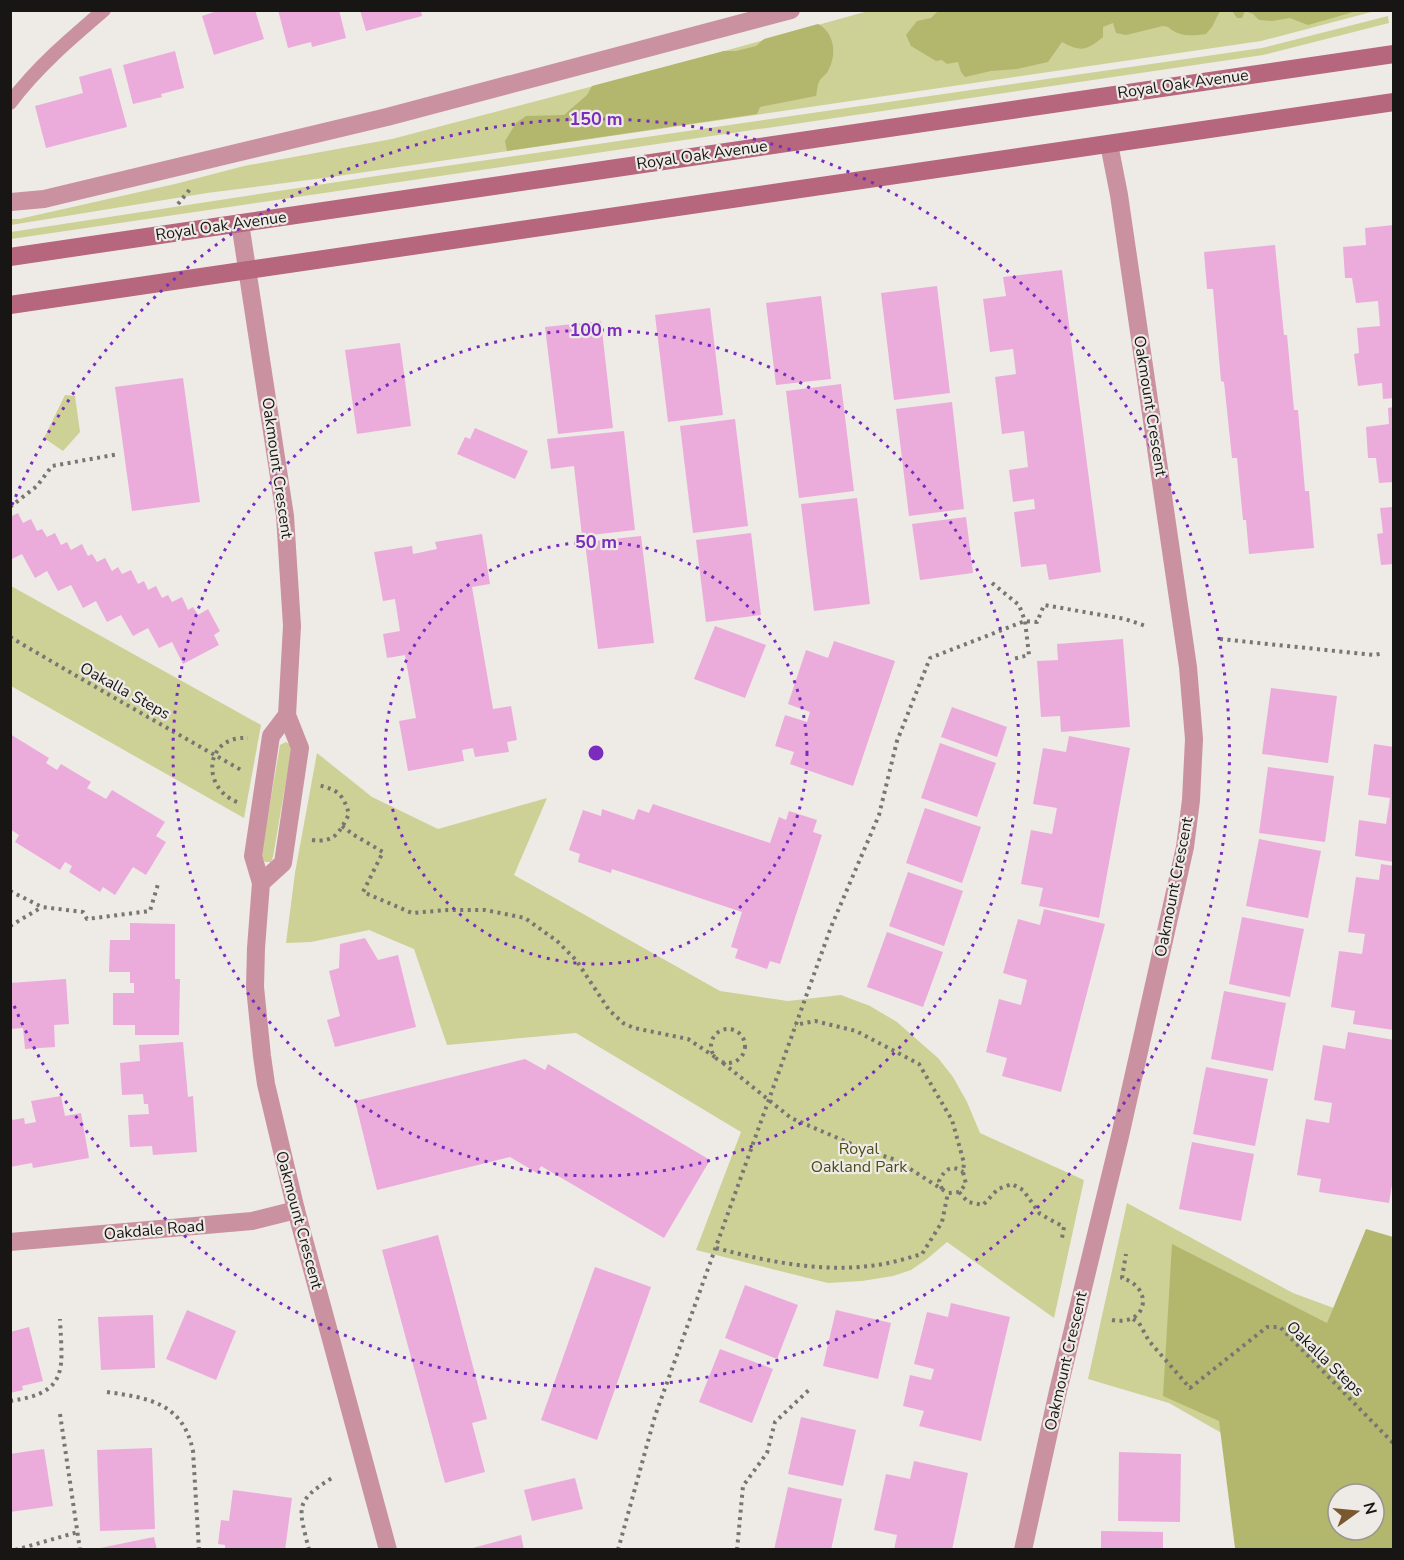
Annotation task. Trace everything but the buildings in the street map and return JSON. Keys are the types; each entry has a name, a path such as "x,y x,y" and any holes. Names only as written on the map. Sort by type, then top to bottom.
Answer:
{"main road":[{"name":"Royal Oak Avenue","path":"10,257 1394,54"},
{"path":"10,305 1394,102"}],"street":[{"path":"11,202 44,199 387,117 791,10"},
{"name":"Oakmount Crescent","path":"1023,1550 1058,1390 1120,1136 1185,848 1191,800 1194,739 1188,667 1118,189 1109,144"},
{"name":"Oakmount Crescent","path":"240,223 286,527 292,626 287,715 300,748 297,781 283,862 261,883"},
{"name":"Oakmount Crescent","path":"287,715 271,736 253,856 261,883 255,987 258,1028 266,1084 296,1210 388,1550"},
{"name":"Oakdale Road","path":"10,1242 252,1221 296,1210"}],"lane":[{"path":"10,103 28,79 69,39 104,10"}],"path":[{"path":"10,507 37,486 52,466 119,454"},
{"path":"992,583 1019,605 1025,621 1029,655 1013,659"},
{"path":"618,1550 655,1416 831,927 879,815 897,741 930,658 1025,621 1037,622 1044,605 1125,619 1146,626"},
{"name":"Oakalla Steps","path":"10,637 229,763"},
{"path":"1220,639 1374,655 1384,653"},
{"path":"237,802 220,792 211,765 214,754 224,743 239,737 248,738"},
{"path":"312,783 334,789 345,800 349,814 340,831 333,837 323,842 312,840"},
{"path":"342,826 383,852 363,892 412,913 485,910 525,918 557,941 576,960 609,1010 623,1023 633,1028 688,1039 723,1063 791,1118 868,1151 896,1160 948,1193 959,1192 966,1184 963,1172 964,1163 952,1120 919,1064 856,1031 815,1021 795,1025"},
{"path":"10,891 42,907 83,912 87,919 150,911 158,884"},
{"path":"10,926 42,907"},
{"path":"715,1058 711,1045 716,1034 726,1029 738,1032 745,1040 743,1056 734,1063 723,1063"},
{"path":"942,1190 939,1181 944,1171 957,1168 963,1172"},
{"path":"959,1192 968,1202 983,1205 998,1189 1012,1184 1023,1190 1040,1214 1065,1227 1062,1238"},
{"path":"716,1248 759,1259 820,1268 878,1265 922,1254 942,1222 948,1193"},
{"path":"1112,1320 1125,1322 1133,1319 1140,1314 1143,1305 1138,1287 1122,1278 1126,1254"},
{"path":"10,1401 34,1396 46,1391 54,1384 61,1372 62,1364 60,1319"},
{"name":"Oakalla Steps","path":"1133,1319 1139,1323 1149,1341 1190,1388 1267,1327 1280,1327 1394,1444"},
{"path":"737,1550 743,1486 766,1453 775,1422 811,1388"},
{"path":"107,1392 144,1397 160,1403 185,1428 193,1451 199,1550"},
{"path":"60,1414 80,1550"},
{"path":"309,1550 301,1515 304,1498 332,1478"},
{"path":"15,1550 78,1532"}],"green space":[{"path":"868,11 1375,11 1261,41 331,177 207,193 11,225 11,219 175,184 244,166 392,139"},
{"path":"938,11 1220,11 1206,34 1186,35 1163,26 1126,35 1116,33 1113,23 1103,27 1103,37 1088,47 1079,49 1062,42 1048,62 965,77 958,62 947,64 942,60 936,61 911,46 906,35 917,21 931,18"},
{"path":"1232,11 1245,11 1242,18 1237,18"},
{"path":"1245,11 1357,11 1308,25 1290,18 1272,21 1259,20 1253,14"},
{"path":"1388,16 1389,23 1263,55 11,239 11,232 383,175 1262,48"},
{"path":"818,24 824,28 831,39 833,58 827,72 819,82 816,96 760,107 757,114 507,151 505,141 516,123 526,116 564,115 587,95 592,86 724,51 736,51 756,46 764,39"},
{"path":"65,395 75,396 80,432 63,451 44,438"},
{"path":"11,586 261,725 244,818 11,686"},
{"path":"286,742 292,746 273,857 271,862 265,862 261,856 280,745"},
{"name":"Royal Oakland Park","path":"317,753 372,797 438,829 547,798 514,875 720,991 788,1001 841,995 870,1006 897,1022 938,1058 953,1077 980,1133 1084,1180 1054,1318 947,1242 911,1270 893,1276 862,1281 828,1283 696,1250 741,1132 576,1033 447,1045 414,949 369,930 311,942 286,943 295,873"},
{"path":"1127,1203 1293,1293 1350,1314 1393,1301 1378,1482 1326,1482 1326,1488 1169,1403 1088,1379"},
{"path":"1366,1229 1393,1237 1393,1549 1235,1548 1219,1421 1163,1396 1172,1244 1327,1323"}]}
